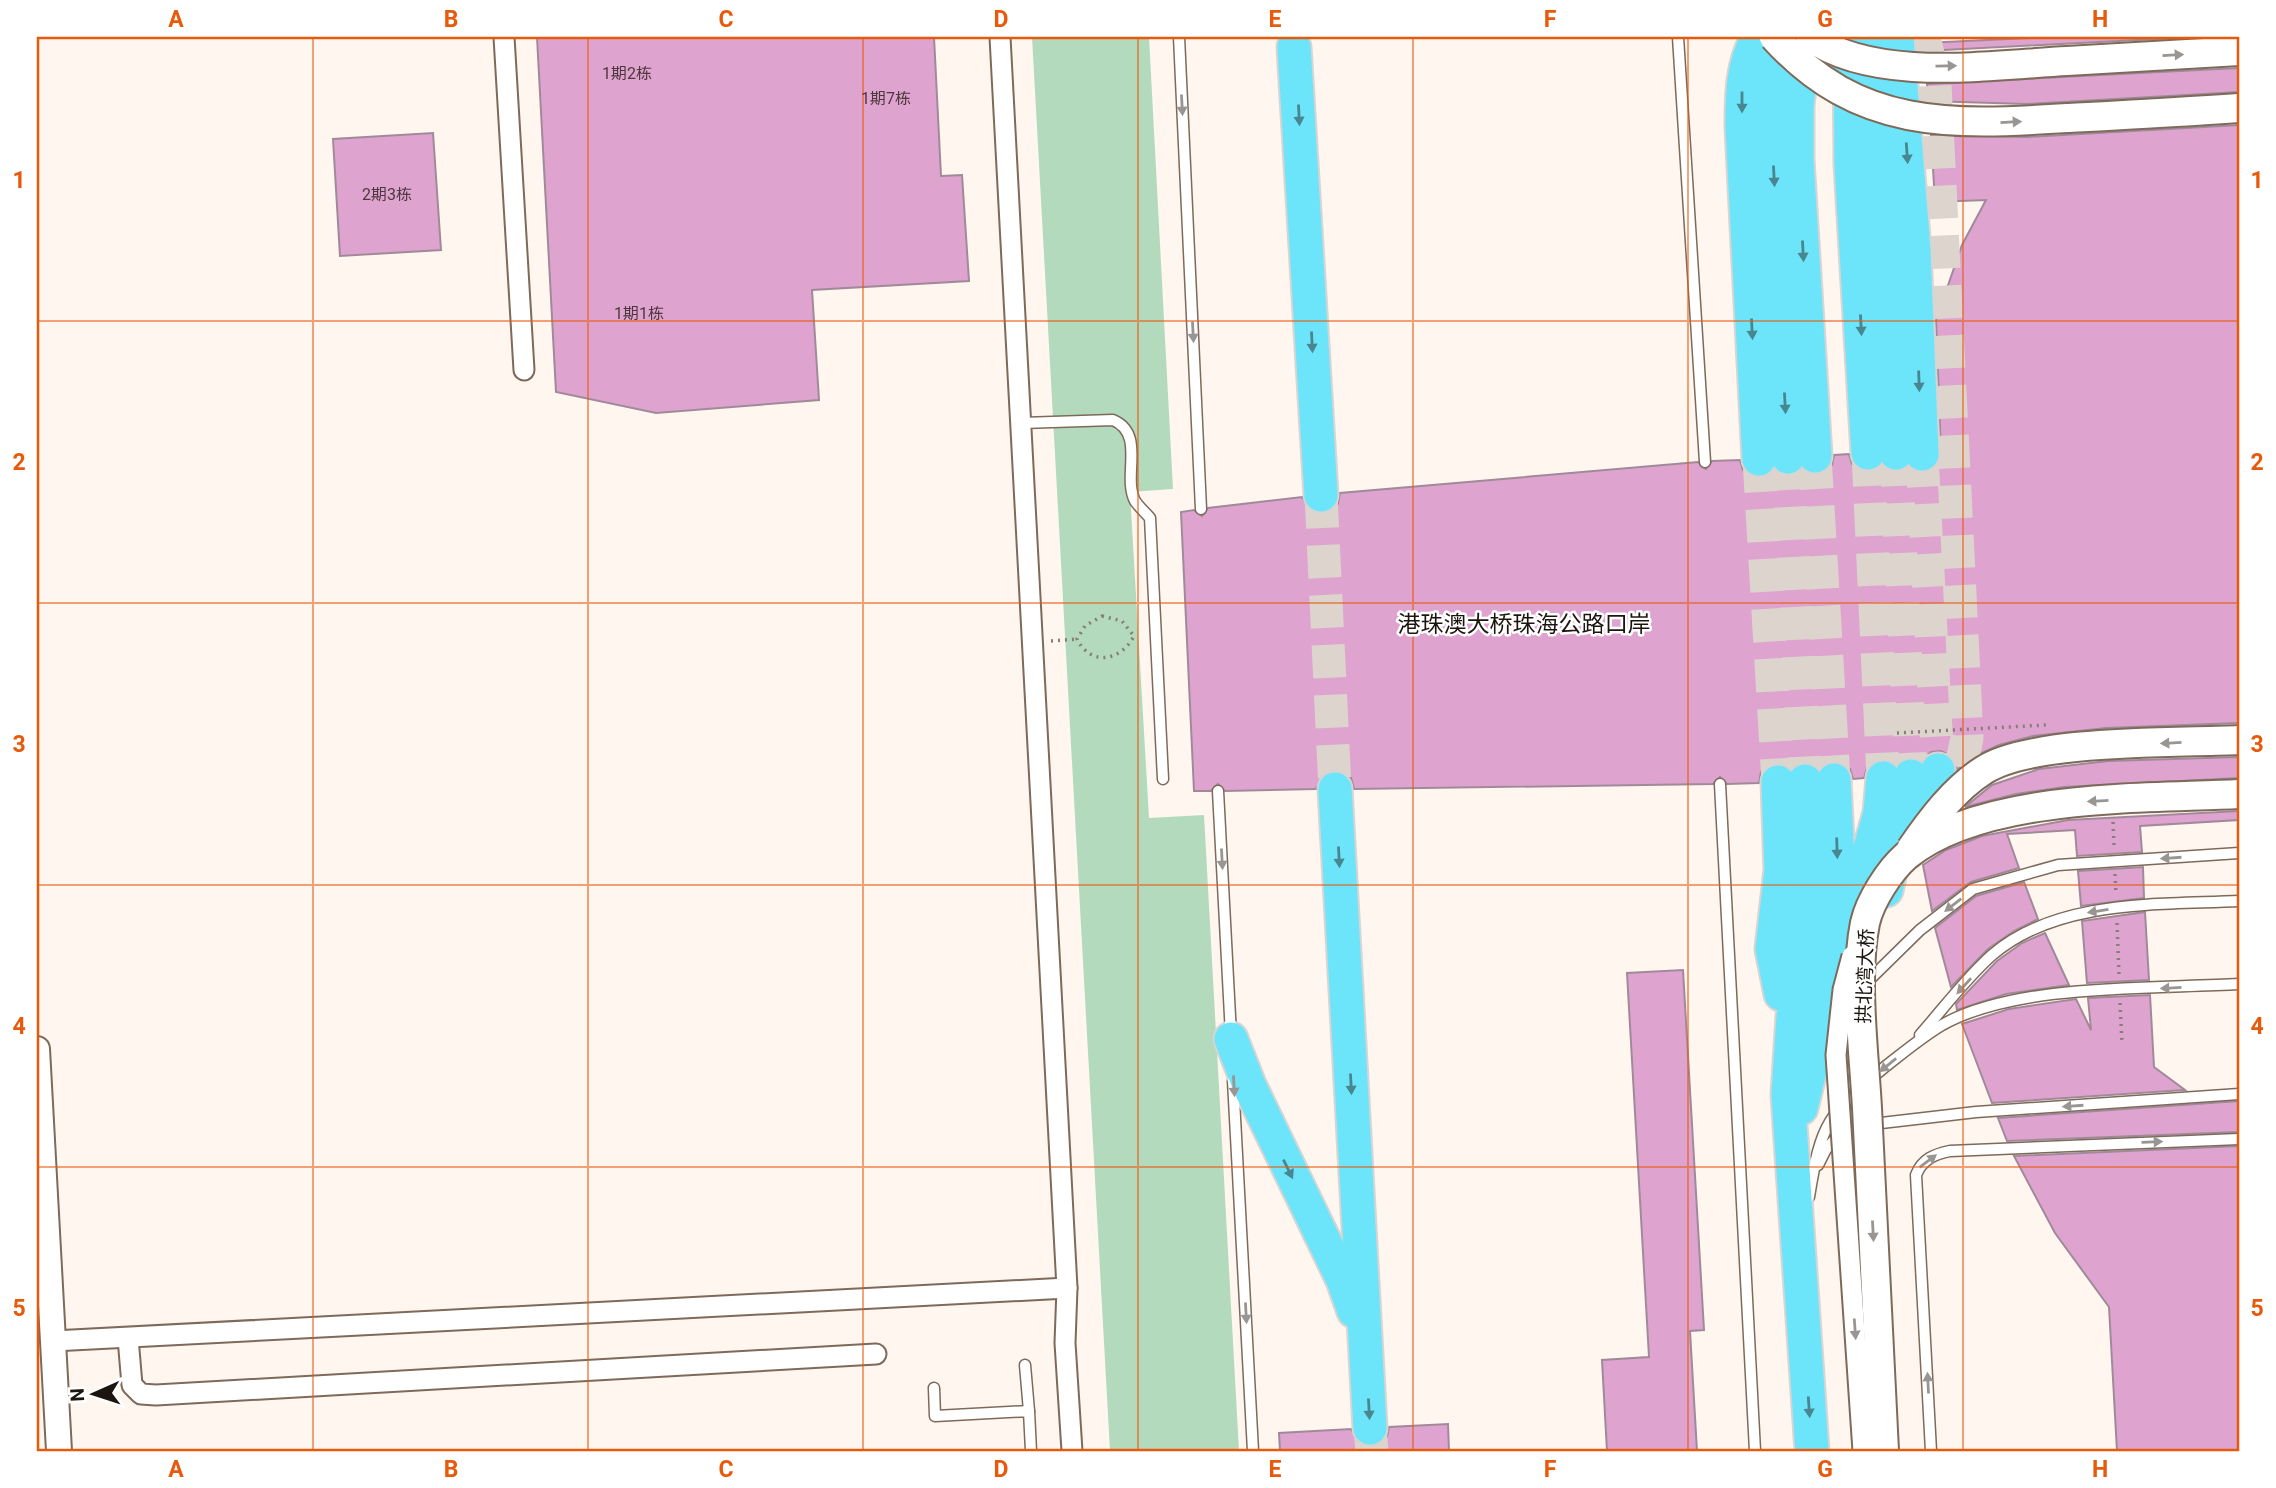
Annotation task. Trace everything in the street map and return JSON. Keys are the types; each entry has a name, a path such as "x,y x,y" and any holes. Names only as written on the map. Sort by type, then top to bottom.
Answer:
{"highway":[{"path":"1758,37 1751,49 1742,88 1742,127 1788,458"},
{"path":"1786,37 1774,67 1770,99 1788,458"},
{"path":"1788,458 1797,105 1807,37"},
{"path":"1850,37 1851,164 1896,453"},
{"path":"1873,37 1884,176 1896,453"},
{"path":"1896,453 1914,251 1897,37"},
{"path":"1294,47 1321,495"},
{"path":"1796,1098 1873,927 1887,887 1911,775 1880,813 1823,1016 1796,1098 1790,1139 1812,1451"},
{"path":"1806,781 1836,876 1800,984 1793,1017 1796,1098 1782,994 1785,951 1801,910 1809,874 1806,781"},
{"path":"1335,789 1370,1428"},
{"path":"1231,1039 1248,1085 1343,1280 1366,1351"}],"main road":[{"path":"1774,37 1807,70 1837,89 1873,106 1918,120 1995,123 2239,108"},
{"path":"1807,37 1861,60 1917,66 1992,65 2239,51"},
{"path":"1905,857 1959,790 1985,769 2021,755 2062,749 2239,740"},
{"name":"拱北湾大桥","path":"1884,1451 1862,1006 1865,922 1879,890 1905,857 1939,837 1975,823 2065,803 2239,794"}],"street":[{"path":"504,37 524,370"},
{"path":"1000,37 1022,423 1072,1451"},
{"path":"1863,1451 1836,1055 1843,990 1865,922"},
{"path":"37,1049 59,1451"},
{"path":"53,1341 1066,1288"},
{"path":"128,1338 132,1385 141,1394 148,1395 876,1354"}],"lane":[{"path":"1179,37 1201,509"},
{"path":"1678,37 1705,462"},
{"path":"1022,423 1113,420 1120,423 1130,437 1134,499 1150,518 1163,779"},
{"path":"1720,784 1755,1451"},
{"path":"1218,791 1253,1451"},
{"path":"1833,1013 1920,930 1973,889 2058,865 2239,853"},
{"path":"1908,1048 1992,955 2056,921 2121,907 2239,901"},
{"path":"1798,1266 1818,1146 1828,1122 1842,1103 1908,1048 1943,1025 1965,1015 2034,995 2239,984"},
{"path":"1812,1176 1826,1149 1840,1134 1864,1125 1976,1112 2239,1094"},
{"path":"1931,1451 1916,1175 1922,1164 1928,1158 1950,1151 2239,1139"},
{"path":"1026,1365 1031,1451"},
{"path":"934,1388 935,1416 1029,1411"}],"path":[{"path":"1102,617 1122,621 1134,636 1122,653 1104,658 1086,652 1077,639 1085,626 1102,617"},
{"path":"1033,642 1077,639"},
{"path":"1898,733 2055,724"},
{"path":"2112,809 2114,850"},
{"path":"2114,863 2116,905"},
{"path":"2117,919 2120,988"},
{"path":"2120,1002 2122,1043"}],"green space":[{"path":"1032,37 1149,37 1173,489 1130,492 1149,818 1204,815 1239,1451 1110,1451"}],"building":[{"path":"537,37 934,37 941,176 962,175 969,281 812,290 819,400 656,413 556,392"},
{"path":"2050,37 2196,37 1925,51 1925,43"},
{"path":"2239,68 2239,92 2026,104 1928,101 1927,84"},
{"path":"2239,125 2239,723 2106,728 2033,736 1999,745 1975,756 1957,770 1951,756 1941,751 1931,752 1922,761 1906,758 1896,764 1885,759 1875,760 1867,768 1864,778 1853,779 1850,769 1834,761 1819,769 1805,762 1791,769 1777,763 1761,772 1759,783 1727,784 1720,777 1713,784 1354,789 1351,778 1335,770 1324,773 1316,789 1225,791 1218,784 1211,791 1194,791 1181,512 1194,510 1202,516 1208,508 1302,497 1312,512 1323,514 1338,504 1340,493 1698,462 1706,469 1712,461 1740,460 1743,470 1759,478 1774,470 1788,476 1802,469 1817,475 1832,465 1834,455 1849,454 1852,464 1868,472 1882,465 1896,472 1909,467 1922,473 1932,471 1939,464 1941,453 1936,320 1962,245 1986,200 1935,202 1931,135 2027,137"},
{"path":"433,133 441,250 340,256 333,139"},
{"path":"2239,757 2239,778 2064,787 2016,794 1965,807 1992,785 2039,769 2108,761"},
{"path":"2239,811 2239,820 2140,826 2142,852 2077,856 2075,830 2007,834 2019,868 1971,882 1932,911 1923,865 1946,850 1982,836 2068,820"},
{"path":"2143,867 2144,898 2081,906 2078,871"},
{"path":"2024,882 2038,919 1988,949 1951,987 1935,928 1976,896"},
{"path":"2145,912 2149,980 2087,983 2082,921"},
{"path":"2045,933 2069,985 2006,994 1957,1010 1956,1004 1997,961 2022,943"},
{"path":"1683,970 1704,1330 1690,1331 1697,1451 1607,1451 1602,1360 1649,1357 1627,973"},
{"path":"2150,995 2154,1067 2185,1090 1992,1103 1962,1024 2009,1009 2076,999 2091,1030 2088,998"},
{"path":"2239,1101 2239,1132 2007,1141 1998,1118"},
{"path":"2239,1146 2239,1451 2117,1451 2109,1307 2055,1233 2014,1156"},
{"path":"1448,1424 1449,1451 1280,1451 1279,1433 1351,1429 1361,1445 1372,1447 1387,1437 1389,1427"}],"tunnel":[{"path":"1924,37 1935,84 1967,738 1959,775 1933,806"},
{"path":"1868,453 1883,778"},
{"path":"1896,453 1911,776"},
{"path":"1922,454 1938,770"},
{"path":"1815,456 1834,780"},
{"path":"1788,457 1805,781"},
{"path":"1759,459 1778,782"},
{"path":"1321,495 1335,789"},
{"path":"1370,1428 1372,1451"}],"district":[{"name":"港珠澳大桥珠海公路口岸","path":"1524,624"}]}
